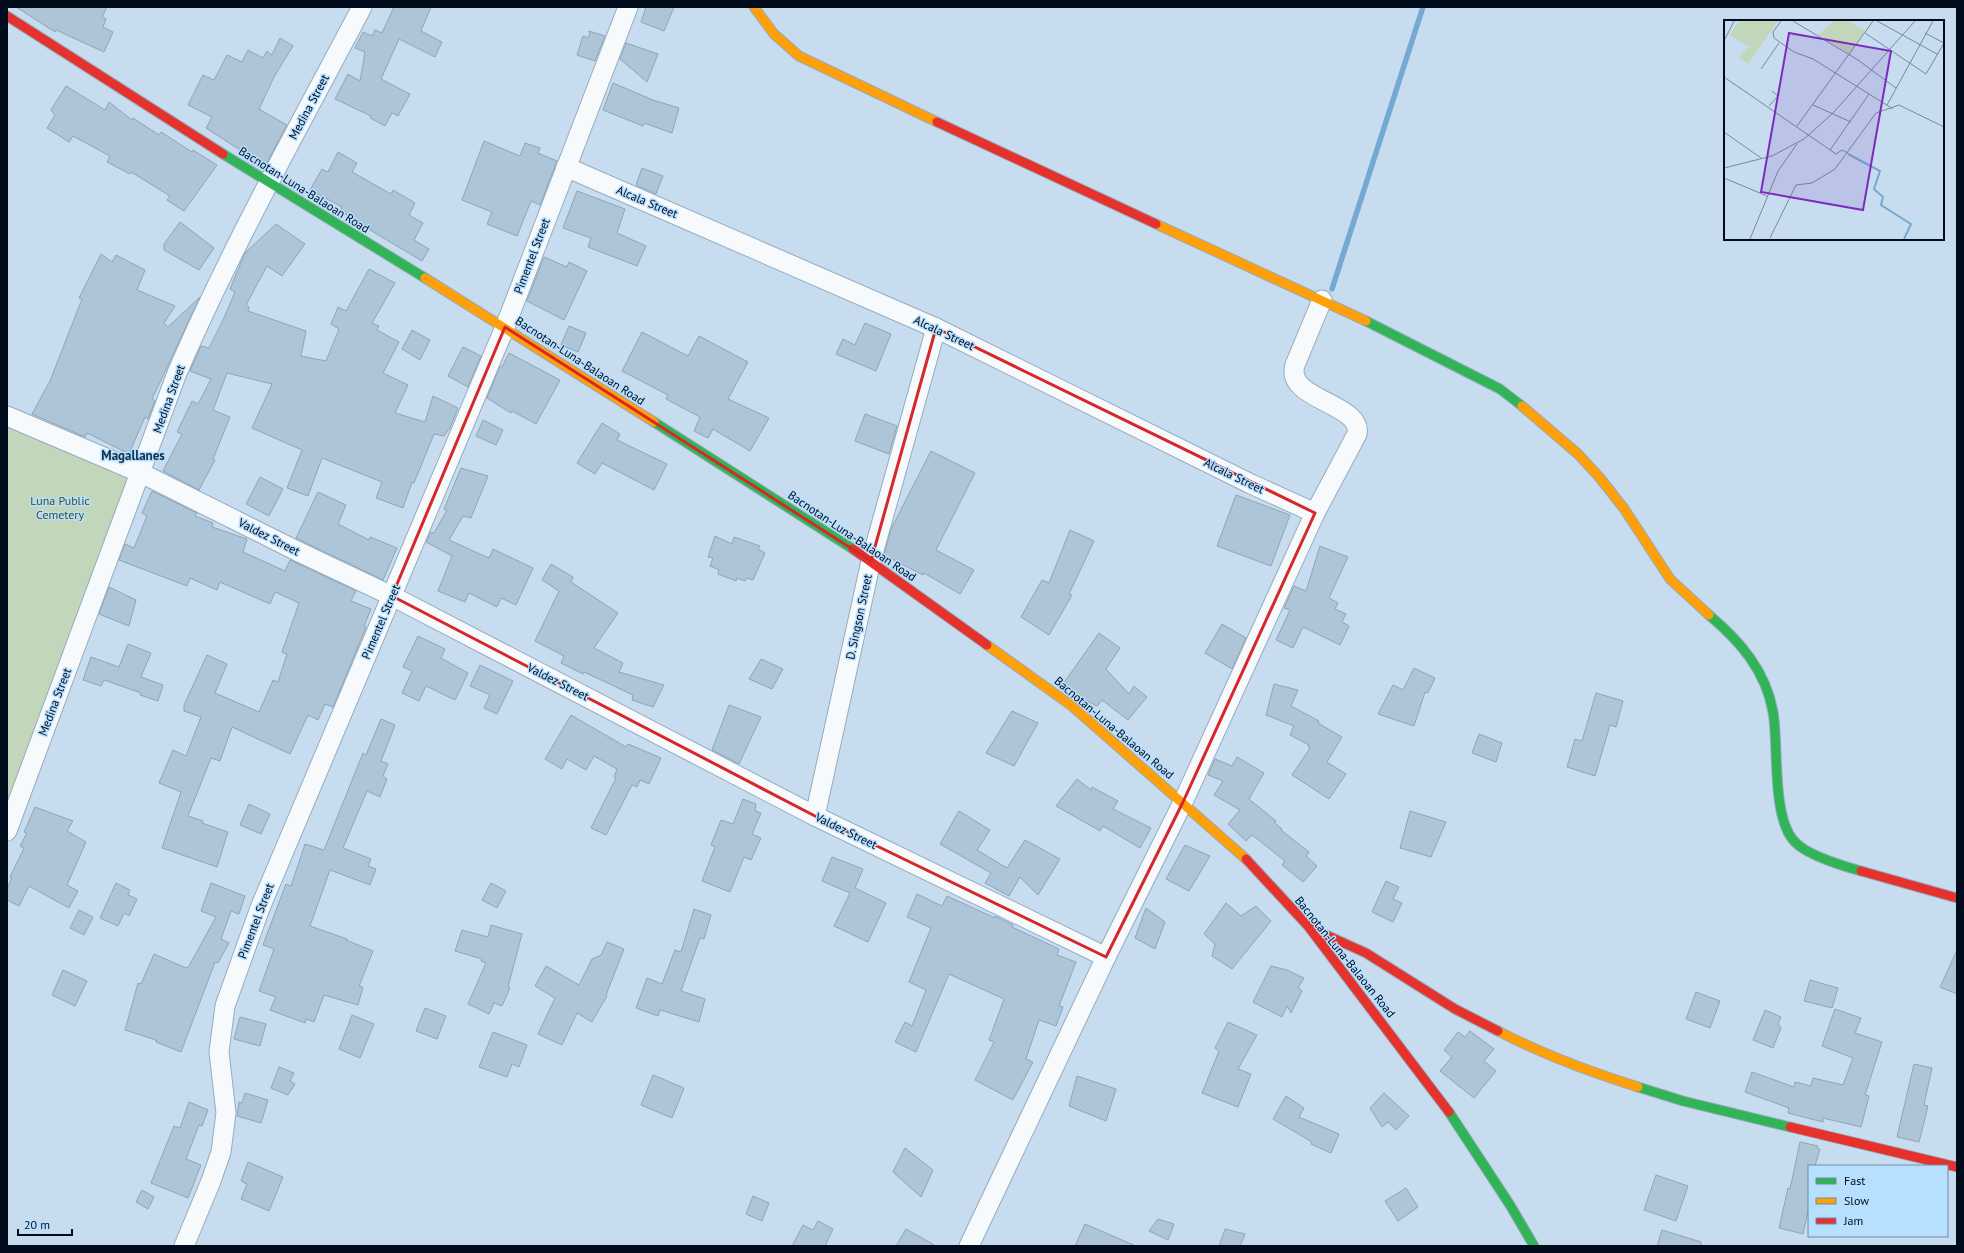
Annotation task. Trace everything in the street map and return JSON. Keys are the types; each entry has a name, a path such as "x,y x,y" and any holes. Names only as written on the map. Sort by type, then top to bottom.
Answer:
{"street":[{"name":"Medina Street","path":"7,831 177,373 196,330 269,183 362,7"},
{"name":"Pimentel Street","path":"184,1246 211,1181 221,1152 224,1134 226,1113 219,1052 224,1006 260,908 505,327 628,7"},
{"path":"754,7 762,22 779,41 799,56 991,148 1393,333 1500,389 1567,444 1600,478 1625,510 1670,579 1733,635 1752,658 1765,686 1774,711 1777,772 1781,808 1788,832 1795,842 1806,850 1846,867 1957,898"},
{"name":"Bacnotan-Luna-Balaoan Road","path":"7,16 269,183 505,327 871,561 1072,706 1238,850 1308,926 1443,1102 1510,1205 1534,1246"},
{"name":"Alcala Street","path":"566,167 936,328 1244,481 1314,513"},
{"path":"969,1246 1106,957 1183,802 1314,513 1358,430 1351,417 1300,386 1294,376 1295,365 1322,300"},
{"name":"D. Singson Street","path":"815,816 871,561 936,328"},
{"name":"Valdez Street","path":"7,416 141,473 298,552 392,596 815,816 1106,957"},
{"path":"1308,926 1366,953 1455,1009 1513,1039 1560,1060 1605,1077 1683,1101 1957,1167"}],"highlighted area":[{"path":"505,327 871,561 936,328 1315,513 1183,802 1106,957 815,816 392,596"}],"green space":[{"name":"Luna Public Cemetery","path":"7,426 127,479 7,807"}],"building":[{"path":"16,7 107,7 102,17 106,19 103,27 113,32 104,52 56,30 55,32"},
{"path":"394,7 431,7 421,31 442,42 435,57 399,39 381,79 410,94 398,116 392,113 385,126 370,118 371,116 335,99 348,74 360,81 365,52 355,48 363,32 372,36 375,30 382,33"},
{"path":"646,7 674,7 664,31 641,22"},
{"path":"589,31 605,36 595,61 577,55 583,36 588,38 590,33"},
{"path":"280,38 293,46 274,77 259,109 287,125 265,166 206,128 212,117 188,105 203,75 214,80 227,55 242,62 248,50 263,58 267,51 272,55"},
{"path":"626,43 658,54 647,82 620,59"},
{"path":"613,83 653,100 679,108 672,133 644,123 643,126 603,110"},
{"path":"66,86 105,110 109,102 132,120 133,118 159,135 161,132 192,152 193,150 217,165 184,211 167,200 170,196 131,172 130,174 107,162 110,156 73,136 69,142 47,128 55,115 51,110"},
{"path":"484,141 520,156 525,143 540,148 538,153 557,161 540,205 531,201 517,236 487,224 492,212 462,200"},
{"path":"338,152 357,163 352,172 391,194 393,190 415,203 409,215 423,223 414,240 429,249 422,261 370,230 371,228 340,211 342,207 310,190 322,169 328,172"},
{"path":"642,168 663,176 656,194 636,185"},
{"path":"577,191 625,209 617,233 646,246 637,266 588,247 591,238 563,228"},
{"path":"180,222 214,248 199,270 164,250 164,244"},
{"path":"276,224 305,244 282,276 267,266 246,305 249,307 248,311 306,331 301,356 326,361 339,329 331,324 338,307 346,311 369,269 395,283 372,323 379,326 377,330 399,342 383,373 408,385 395,413 425,422 433,396 458,408 450,428 444,436 434,434 414,483 412,482 403,508 376,498 382,482 322,458 308,496 287,488 302,450 252,428 272,384 227,373 213,410 230,417 213,459 215,460 199,490 163,471 182,434 177,432 192,401 198,404 211,379 190,371 201,346 209,348 224,318 235,292 230,289 245,253"},
{"path":"101,254 112,262 116,255 145,270 137,290 175,306 164,323 168,327 200,297 152,399 155,401 148,419 145,417 129,454 87,433 85,437 32,414 50,381 82,299 79,298"},
{"path":"544,257 567,267 569,262 587,271 564,320 527,301"},
{"path":"865,323 891,334 876,371 836,354 843,339 855,345"},
{"path":"569,326 586,333 578,352 561,345"},
{"path":"412,330 430,340 420,360 402,349"},
{"path":"642,332 688,356 699,336 748,362 728,399 769,418 750,451 713,429 708,438 694,431 700,417 666,399 668,395 622,371"},
{"path":"463,347 481,356 468,387 448,376"},
{"path":"509,353 560,380 536,424 512,411 511,413 487,398 500,366 502,367"},
{"path":"865,414 897,426 889,454 855,441"},
{"path":"483,420 503,430 496,445 476,436"},
{"path":"602,423 620,434 617,440 667,464 654,490 602,463 595,474 577,463"},
{"path":"931,451 975,473 936,550 974,570 960,594 924,573 923,575 884,555 891,529"},
{"path":"461,468 488,476 471,518 463,516 449,540 489,558 493,549 533,568 516,605 501,598 497,607 469,593 465,602 438,591 452,556 426,542 431,532 434,533 447,510 444,509"},
{"path":"260,477 283,489 269,516 246,504"},
{"path":"152,491 197,513 195,516 213,523 212,527 247,539 243,552 285,571 290,560 356,591 351,601 371,609 364,626 366,627 333,707 325,704 318,720 308,715 290,754 232,727 220,761 211,758 188,816 203,821 202,823 228,832 217,867 162,848 181,792 159,783 173,750 186,756 201,717 184,711 184,705 207,655 227,664 215,693 259,712 273,680 278,682 287,654 282,652 299,603 275,592 270,604 220,582 217,590 190,578 187,586 119,560 125,544 134,548 147,516 142,513"},
{"path":"318,492 346,505 338,524 369,540 370,537 397,548 383,580 296,538"},
{"path":"1236,495 1290,515 1271,566 1217,546"},
{"path":"1070,530 1094,541 1069,594 1072,595 1049,635 1021,617 1042,580 1049,583"},
{"path":"715,536 732,544 734,537 760,546 758,549 765,553 753,580 747,578 745,581 737,578 736,581 718,574 719,570 710,566 713,558 708,557"},
{"path":"1320,546 1348,557 1329,598 1338,603 1335,609 1346,614 1342,622 1349,626 1340,645 1303,627 1293,648 1276,640 1290,610 1284,608 1294,586 1306,591"},
{"path":"551,564 573,577 571,582 618,613 594,648 623,663 619,672 664,685 653,707 632,700 633,695 561,663 564,656 535,641 559,591 542,580"},
{"path":"109,587 136,600 129,626 99,614"},
{"path":"1222,624 1246,638 1232,669 1205,653"},
{"path":"1099,633 1120,648 1106,669 1129,694 1134,686 1147,697 1128,720 1102,700 1097,706 1083,699 1063,684"},
{"path":"418,636 445,649 441,658 468,673 455,700 426,686 419,701 402,693 412,671 403,667"},
{"path":"128,644 151,653 141,677 163,685 158,701 140,695 141,693 104,680 101,686 83,680 91,657 119,667"},
{"path":"761,659 783,669 772,689 749,679"},
{"path":"480,665 513,681 497,714 484,708 490,695 470,686"},
{"path":"1414,668 1435,678 1428,693 1425,692 1414,726 1378,714 1393,685 1403,690"},
{"path":"1274,684 1298,690 1291,706 1319,721 1318,723 1342,737 1327,762 1346,774 1329,799 1292,775 1310,748 1308,747 1309,745 1290,735 1294,726 1266,715"},
{"path":"1596,693 1623,701 1616,727 1610,725 1595,776 1567,767 1575,739 1582,741"},
{"path":"729,705 761,717 739,764 712,750"},
{"path":"1012,711 1038,723 1014,766 986,753"},
{"path":"571,715 626,747 628,744 661,758 649,784 640,780 637,787 632,785 606,835 591,828 616,778 614,777 617,769 594,756 586,770 567,759 562,769 545,759"},
{"path":"381,719 395,725 381,761 388,764 383,776 387,779 380,797 367,791 343,848 371,859 368,866 376,869 370,885 330,870 310,926 347,939 346,940 373,951 359,986 363,987 358,1005 324,995 314,1022 306,1019 305,1023 270,1010 276,997 259,991 274,949 263,945 286,884 291,886 305,844 324,850 363,753 366,755"},
{"path":"1479,734 1502,743 1496,762 1472,753"},
{"path":"1237,757 1264,773 1249,799 1276,821 1274,822 1282,829 1281,830 1309,852 1306,856 1317,866 1303,882 1282,865 1285,861 1252,835 1246,841 1228,824 1240,810 1214,795 1223,781 1208,775 1215,759 1232,766"},
{"path":"1077,779 1091,790 1092,787 1118,801 1113,809 1151,828 1140,848 1103,826 1100,831 1056,806"},
{"path":"743,799 756,804 755,811 761,813 752,834 761,838 751,860 744,857 730,892 702,881 715,847 711,845 721,820 733,824"},
{"path":"249,804 270,814 261,834 240,825"},
{"path":"35,807 73,821 67,831 86,842 67,885 78,891 69,908 29,886 19,906 7,900 7,889 12,878 10,877 24,848 20,846 27,833 24,832"},
{"path":"959,811 990,830 977,850 1007,868 1025,840 1060,859 1038,895 1020,877 1009,896 985,883 991,873 940,844"},
{"path":"1410,811 1446,822 1431,857 1400,848"},
{"path":"1185,845 1210,856 1189,891 1166,879"},
{"path":"832,857 863,869 855,888 886,903 868,942 834,926 850,893 822,881"},
{"path":"1386,881 1399,887 1393,899 1402,903 1393,922 1372,912"},
{"path":"116,883 130,890 128,895 137,899 129,916 124,913 118,926 100,918"},
{"path":"211,883 245,896 239,914 231,911 221,939 229,943 218,963 215,962 181,1052 156,1042 156,1040 125,1030 138,983 141,984 154,954 186,968 189,966 216,917 201,911"},
{"path":"491,883 506,891 497,908 482,900"},
{"path":"917,894 942,906 947,896 995,918 995,916 1013,925 1012,927 1059,949 1057,955 1076,962 1059,1006 1063,1007 1056,1026 1039,1020 1026,1059 1033,1062 1013,1100 975,1080 994,1042 989,1040 1004,999 949,974 916,1052 895,1042 905,1022 912,1026 926,990 909,982 931,928 907,917"},
{"path":"1226,903 1241,916 1256,906 1271,921 1232,969 1212,956 1215,944 1204,934"},
{"path":"1146,908 1165,922 1155,949 1135,938"},
{"path":"694,909 711,915 704,939 700,938 681,991 705,999 699,1022 660,1010 658,1016 636,1008 647,978 662,984 675,950 681,952"},
{"path":"79,910 93,917 84,935 70,928"},
{"path":"491,925 522,934 508,987 510,988 502,1006 494,1003 489,1014 468,1004 486,963 481,961 482,959 455,951 462,930 488,937"},
{"path":"607,942 624,949 606,995 607,996 592,1022 577,1013 562,1045 538,1034 555,998 535,986 546,966 579,985 592,959 601,955"},
{"path":"1957,950 1957,994 1940,987"},
{"path":"1271,966 1287,970 1304,978 1298,988 1302,991 1291,1013 1287,1006 1282,1017 1253,1002"},
{"path":"63,970 87,981 75,1006 52,995"},
{"path":"1810,980 1838,988 1832,1008 1804,1001"},
{"path":"1696,992 1720,1001 1710,1028 1686,1019"},
{"path":"425,1008 446,1016 437,1039 416,1031"},
{"path":"1835,1009 1861,1018 1855,1033 1882,1042 1865,1095 1869,1096 1861,1127 1823,1118 1823,1122 1788,1113 1789,1108 1745,1092 1752,1072 1794,1087 1795,1082 1811,1086 1813,1078 1843,1085 1853,1058 1822,1046"},
{"path":"1765,1010 1781,1017 1778,1024 1781,1028 1773,1048 1753,1040"},
{"path":"352,1015 374,1024 360,1058 339,1049"},
{"path":"240,1017 266,1024 260,1046 234,1039"},
{"path":"1228,1022 1257,1035 1238,1069 1251,1074 1238,1107 1202,1093 1219,1051 1215,1048"},
{"path":"1470,1031 1494,1049 1484,1061 1496,1071 1474,1098 1440,1071 1452,1057 1444,1050 1458,1032 1465,1037"},
{"path":"493,1032 527,1045 519,1067 512,1064 507,1077 479,1067"},
{"path":"1914,1064 1932,1068 1924,1105 1928,1106 1919,1142 1897,1137"},
{"path":"279,1067 294,1073 290,1081 295,1084 288,1095 271,1088"},
{"path":"653,1075 684,1088 672,1118 641,1105"},
{"path":"1077,1076 1116,1089 1106,1121 1069,1106"},
{"path":"245,1093 268,1100 261,1123 237,1116 239,1102 242,1103"},
{"path":"1384,1093 1409,1116 1396,1130 1388,1122 1382,1127 1370,1108"},
{"path":"1286,1096 1304,1108 1299,1117 1339,1134 1331,1153 1311,1144 1312,1142 1273,1119"},
{"path":"189,1102 208,1110 202,1126 199,1125 186,1159 201,1165 188,1198 151,1183 174,1126 180,1128"},
{"path":"1800,1142 1818,1146 1817,1148 1820,1149 1815,1165 1808,1165 1808,1211 1803,1234 1779,1228 1788,1188 1790,1189"},
{"path":"905,1148 933,1170 921,1197 893,1172"},
{"path":"248,1162 283,1177 269,1211 241,1199 247,1184 241,1181"},
{"path":"1656,1175 1688,1186 1676,1221 1644,1210"},
{"path":"1406,1188 1418,1207 1398,1221 1385,1201"},
{"path":"142,1190 154,1197 148,1209 136,1202"},
{"path":"753,1196 769,1203 762,1221 746,1214"},
{"path":"1158,1219 1174,1224 1168,1240 1149,1231"},
{"path":"818,1221 833,1229 825,1246 792,1246 803,1225 813,1230"},
{"path":"1085,1224 1136,1246 1075,1246"},
{"path":"906,1229 936,1246 896,1246"},
{"path":"1225,1229 1245,1234 1240,1246 1219,1246"},
{"path":"1662,1230 1701,1242 1701,1246 1657,1246"}],"waterway":[{"path":"1332,289 1423,7"}],"traffic: fast":[{"path":"223,154 425,278"},
{"path":"1366,321 1500,389 1522,406"},
{"path":"654,422 853,549"},
{"path":"1709,615 1731,635 1750,658 1758,670 1770,697 1775,726 1779,799 1782,816 1787,831 1795,842 1808,852 1826,860 1861,871"},
{"path":"1638,1087 1683,1101 1790,1127"},
{"path":"1449,1112 1510,1205 1534,1246"}],"traffic: slow":[{"path":"754,7 774,34 799,56 937,122"},
{"path":"1156,224 1366,321"},
{"path":"425,278 654,422"},
{"path":"1522,406 1578,454 1600,478 1625,510 1670,579 1709,615"},
{"path":"987,645 1072,706 1246,859"},
{"path":"1498,1031 1566,1062 1638,1087"}],"traffic: jam":[{"path":"7,16 223,154"},
{"path":"937,122 1156,224"},
{"path":"853,549 987,645"},
{"path":"1246,859 1308,926 1449,1112"},
{"path":"1861,871 1957,898"},
{"path":"1313,929 1366,953 1455,1009 1498,1031"},
{"path":"1790,1127 1957,1167"}],"district":[{"name":"Magallanes","path":"133,455"}]}
